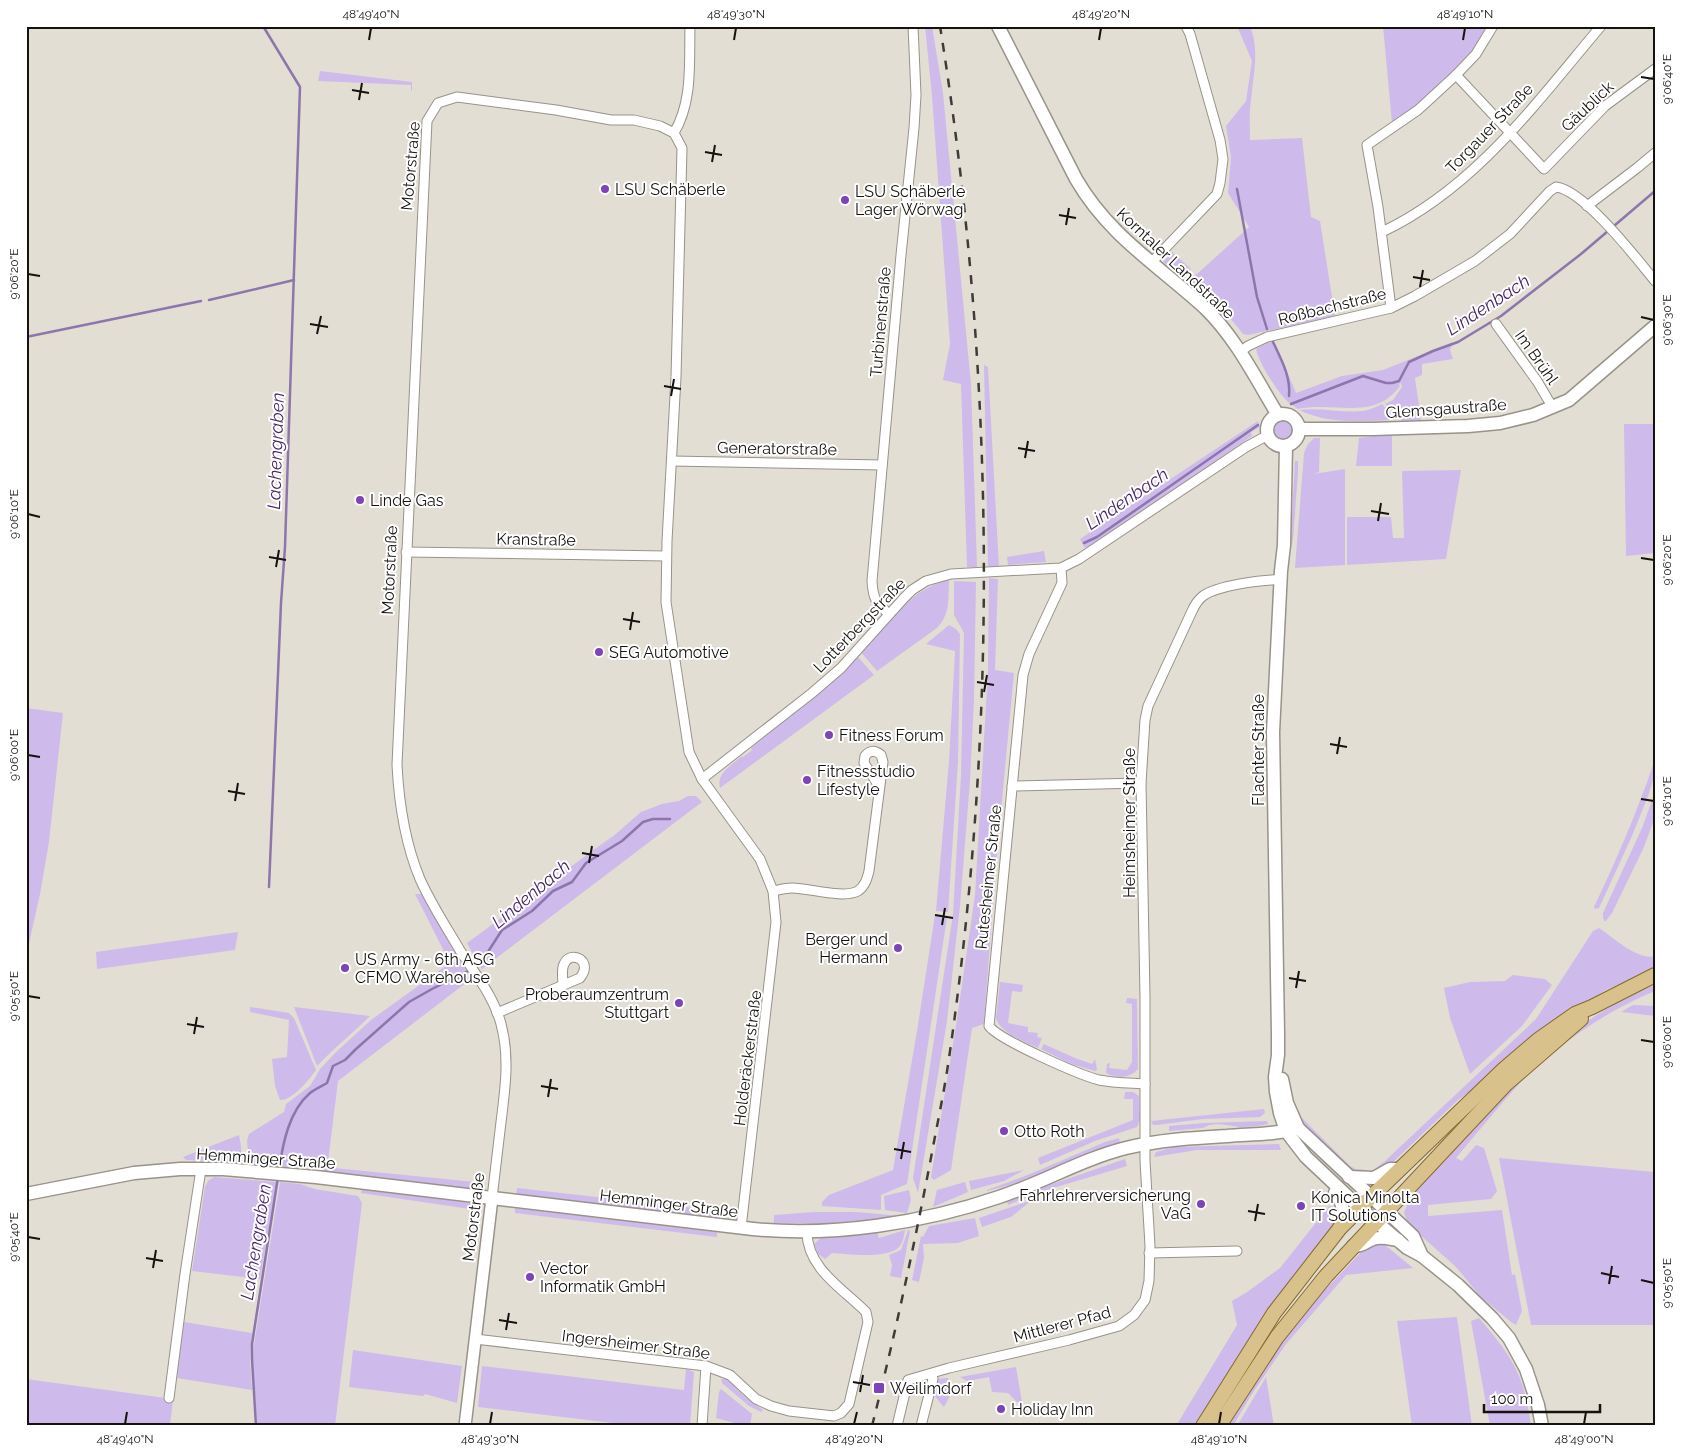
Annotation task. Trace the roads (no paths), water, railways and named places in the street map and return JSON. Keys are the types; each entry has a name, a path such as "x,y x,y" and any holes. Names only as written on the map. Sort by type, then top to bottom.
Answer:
{"main road":[{"name":"Korntaler Landstraße","path":"998,26 1080,186 1108,223 1151,263 1206,309 1226,330 1278,415"},
{"name":"Glemsgaustraße","path":"1299,429 1468,426 1500,423 1534,415 1569,400 1655,326"},
{"path":"1285,414 1292,417 1297,422 1299,429 1294,442 1286,446 1275,444 1268,436 1269,423 1278,415 1285,414"},
{"name":"Flachter Straße","path":"1286,446 1284,545 1280,580 1273,732 1278,1054 1292,1130 1306,1156 1376,1222 1407,1248 1422,1256"},
{"path":"1203,1426 1274,1313 1340,1228 1370,1197 1504,1069 1538,1040 1574,1014 1592,1007 1655,975"},
{"path":"1219,1426 1267,1352 1326,1276 1506,1084 1592,1007"},
{"name":"Flachter Straße","path":"1292,1130 1349,1177 1413,1236 1422,1256"},
{"name":"Hemminger Straße","path":"26,1194 131,1173 201,1169 289,1174 741,1228 807,1232 844,1230 890,1223 958,1209 1000,1197 1099,1156 1145,1144 1172,1139 1292,1130"},
{"path":"1349,1177 1374,1178 1390,1169 1400,1169"},
{"path":"1336,1186 1336,1194 1342,1203 1344,1215 1340,1228"},
{"path":"1353,1246 1361,1246 1374,1238 1380,1237 1398,1240"},
{"path":"1422,1256 1474,1300 1509,1338 1526,1369 1536,1396 1542,1426"}],"street":[{"path":"690,26 688,96 674,134 682,148 682,163 676,377 666,556 666,602 689,752 702,779"},
{"name":"Turbinenstraße","path":"889,614 877,603 872,590 914,128 916,95 913,26"},
{"path":"1151,263 1217,194 1223,159 1214,117 1186,26"},
{"path":"1391,308 1382,232 1366,145 1418,110 1456,75 1476,54 1493,26"},
{"name":"Torgauer Straße","path":"1382,232 1406,220 1438,199 1466,177 1510,133 1601,26"},
{"name":"Gäublick","path":"1510,133 1544,169 1605,106 1655,69"},
{"path":"1456,75 1510,133"},
{"name":"Motorstraße","path":"465,1426 506,1077 505,1045 498,1013 431,902 411,855 400,808 397,765 427,121 438,103 458,97 556,110 611,120 634,120 665,128 674,134"},
{"path":"1587,206 1655,153"},
{"name":"Roßbachstraße","path":"1240,352 1267,337 1391,308 1415,296 1474,261 1510,234 1550,191 1556,188 1566,190 1608,225 1655,281"},
{"name":"Im Brühl","path":"1496,324 1537,381 1553,408"},
{"name":"Lotterbergstraße","path":"702,779 841,668 912,590 926,581 958,573 1061,568 1079,559 1246,447 1268,436"},
{"name":"Generatorstraße","path":"672,461 882,465"},
{"name":"Kranstraße","path":"406,552 666,556"},
{"name":"Rutesheimer Straße","path":"1061,568 1062,583 1060,590 1029,654 1023,675 989,1026 993,1032 1074,1072 1100,1080 1146,1084"},
{"name":"Heimsheimer Straße","path":"1145,1144 1146,1084 1141,783 1145,720 1148,706 1196,604 1202,596 1255,581 1280,580"},
{"name":"Holderäckerstraße","path":"702,779 760,859 772,892 776,922 741,1228"},
{"path":"1012,786 1141,783"},
{"path":"772,892 791,888 845,894 855,892 863,887 867,881 869,871 879,794"},
{"path":"498,1013 563,984"},
{"name":"Mittlerer Pfad","path":"897,1426 908,1380 1120,1326 1134,1315 1145,1300 1149,1281 1150,1253 1145,1144"},
{"path":"169,1398 201,1169"},
{"name":"Ingersheimer Straße","path":"475,1339 706,1366 730,1375 756,1399 782,1409 834,1416 841,1413 849,1404 868,1322 866,1312 820,1269 809,1250 807,1232"},
{"path":"1150,1253 1237,1251"},
{"path":"702,1426 706,1366"},
{"path":"921,1426 933,1379 931,1374"}],"waterway":[{"name":"Lachengraben","path":"263,26 300,87 285,547 269,887"},
{"path":"1237,189 1257,297 1267,329"},
{"name":"Lindenbach","path":"1291,404 1363,376 1386,383 1399,381 1409,362 1458,342 1501,316 1581,254 1655,191"},
{"path":"209,300 294,280"},
{"path":"26,337 201,301"},
{"path":"1273,342 1287,375 1289,396"},
{"name":"Lindenbach","path":"1084,543 1097,537 1258,425"},
{"name":"Lindenbach","path":"279,1169 285,1138 292,1118 303,1100 310,1093 327,1083 333,1066 345,1060 409,1002 448,981 460,977 484,958 502,930 532,911 553,891 572,882 586,863 622,841 643,822 653,819 670,819"},
{"name":"Lachengraben","path":"256,1426 252,1344 278,1177"}],"railway":[{"path":"872,1426 910,1262 942,1102 965,935 976,805 982,675 984,545 980,415 972,285 958,155 940,26"}],"place":[{"name":"LSU Schäberle","path":"605,189"},
{"name":"LSU Schäberle Lager Wörwag","path":"845,200"},
{"name":"Linde Gas","path":"360,500"},
{"name":"SEG Automotive","path":"599,652"},
{"name":"Fitness Forum","path":"829,735"},
{"name":"Fitnessstudio Lifestyle","path":"807,780"},
{"name":"Berger und Hermann","path":"898,948"},
{"name":"US Army - 6th ASG CFMO Warehouse","path":"345,968"},
{"name":"Proberaumzentrum Stuttgart","path":"679,1003"},
{"name":"Otto Roth","path":"1004,1131"},
{"name":"Fahrlehrerversicherung VaG","path":"1201,1204"},
{"name":"Konica Minolta IT Solutions","path":"1301,1206"},
{"name":"Vector Informatik GmbH","path":"530,1277"},
{"name":"Weilimdorf","path":"879,1388"},
{"name":"Holiday Inn","path":"1001,1409"}]}
